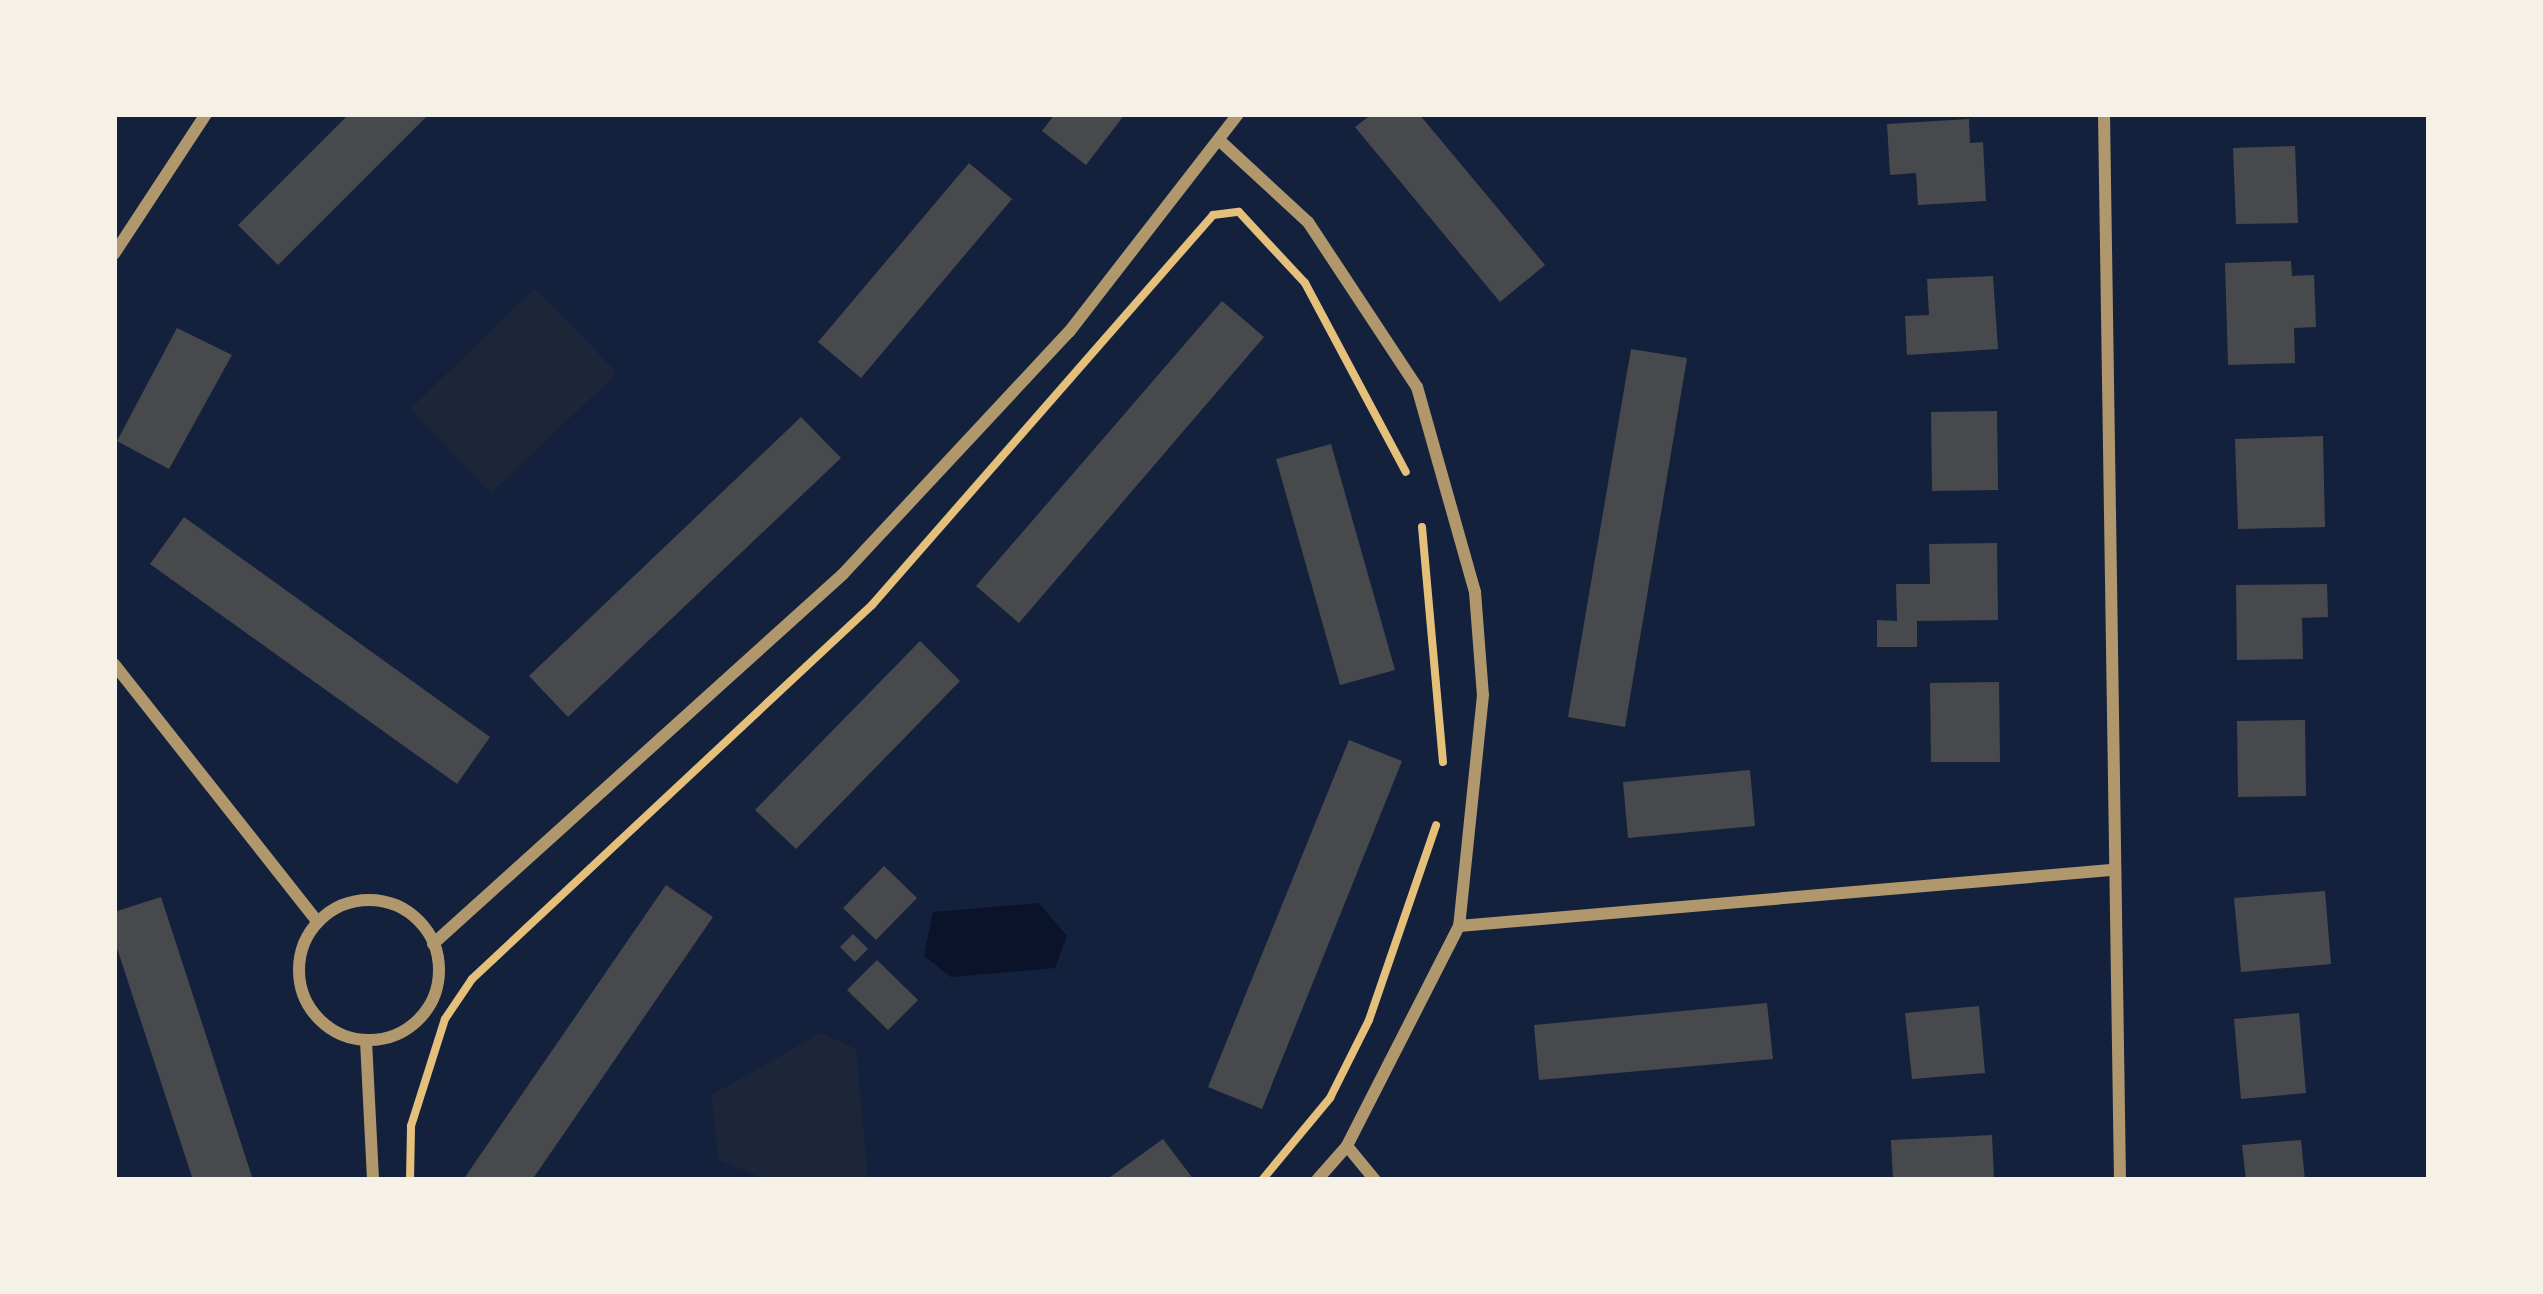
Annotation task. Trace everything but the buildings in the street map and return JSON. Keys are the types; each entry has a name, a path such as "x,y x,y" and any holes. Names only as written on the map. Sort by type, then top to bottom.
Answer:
{"street":[{"path":"114,254 206,114"},
{"path":"433,944 843,574 1069,332 1238,114"},
{"path":"2104,114 2114,273 2111,870 2120,1180"},
{"path":"1219,140 1308,222 1366,298 1417,387 1452,493 1483,695 1459,926 1347,1146 1317,1180"},
{"path":"114,664 318,922"},
{"path":"1459,926 2111,870"},
{"path":"374,900 416,917 433,944 440,971 426,1012 366,1041 328,1027 305,999 300,957 318,922 374,900"},
{"path":"366,1041 373,1180"},
{"path":"1347,1146 1376,1180"}],"path":[{"path":"410,1180 411,1126 445,1019 472,979 872,605 1213,215 1239,212 1305,283 1410,484"},
{"path":"1416,506 1444,679 1440,787"},
{"path":"1262,1180 1330,1098 1369,1020 1412,916 1438,808"}],"shaded area":[{"path":"535,288 617,373 491,493 410,409"},
{"path":"1039,903 1067,936 1055,968 951,977 924,956 933,912"},
{"path":"821,1033 856,1049 868,1180 767,1180 719,1160 711,1095"}]}
